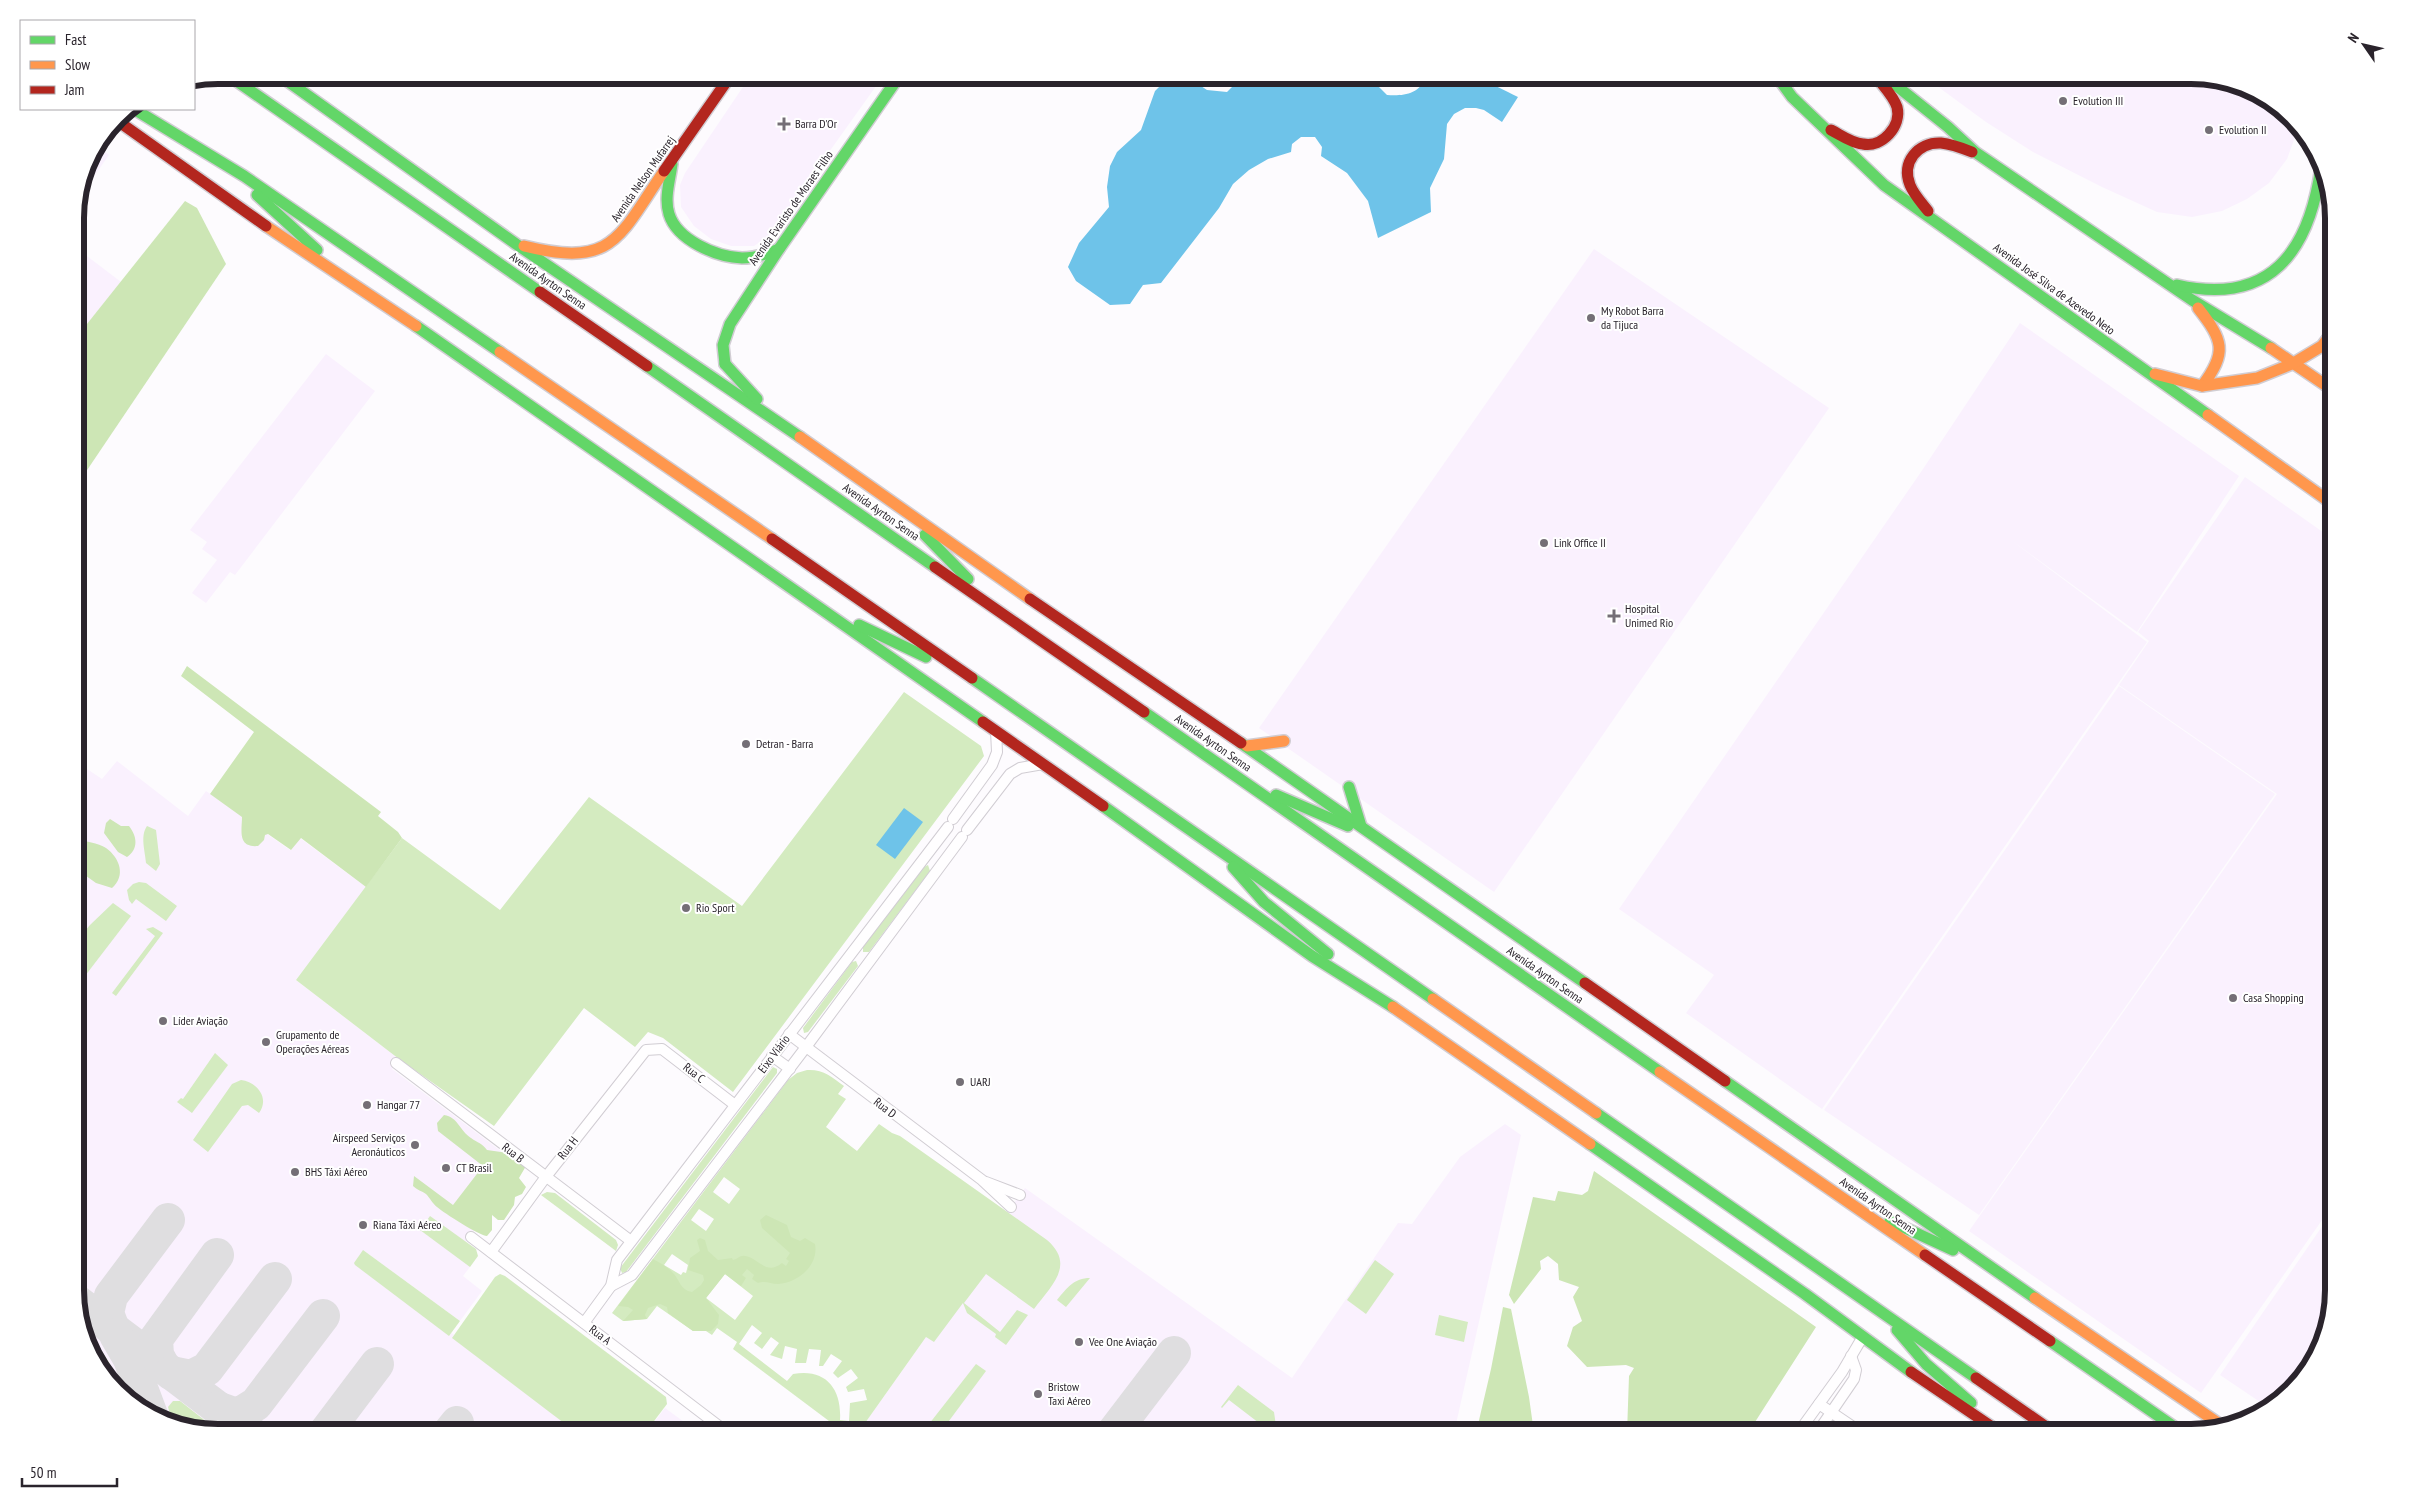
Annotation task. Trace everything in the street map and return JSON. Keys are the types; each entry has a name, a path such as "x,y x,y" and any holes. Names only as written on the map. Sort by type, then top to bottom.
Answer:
{"main road":[{"name":"Avenida Ayrton Senna","path":"241,84 1839,1196 2170,1424"},
{"name":"Avenida Ayrton Senna","path":"291,84 516,244 854,474 1006,583 1246,746 1985,1264 2216,1422"},
{"name":"Avenida Nelson Mufarrej","path":"516,244 550,252 578,255 598,250 610,244 626,229 725,84"},
{"name":"Avenida Evaristo de Moraes Filho","path":"776,420 725,364 723,345 730,324 779,249 894,84"},
{"name":"Avenida José Silva de Azevedo Neto","path":"1783,84 1792,97 1884,185 2325,499"},
{"path":"1821,125 1853,141 1867,145 1890,135 1897,121 1897,108 1881,84"},
{"path":"1894,84 1976,152 2192,300 2263,342 2325,385"},
{"path":"137,111 244,176 970,677 2042,1424"},
{"path":"122,124 266,227 374,298 1165,849 1206,882 1305,951 1374,994 1805,1294 1862,1338 1945,1397 1987,1424"},
{"path":"1935,220 1908,179 1906,167 1911,156 1922,145 1936,143 1976,152"},
{"path":"672,160 667,203 669,213 678,230 686,237 703,246 737,257 766,254 779,249"},
{"path":"244,176 259,198 374,298"},
{"path":"2165,281 2195,290 2226,290 2266,275 2282,264 2302,238 2318,176"},
{"path":"2192,300 2211,324 2220,341 2221,355 2202,386"},
{"path":"2140,368 2202,386 2257,378 2292,364 2322,346 2325,342"},
{"path":"854,474 880,499 929,538 994,607"},
{"path":"804,597 970,677"},
{"path":"1246,746 1284,742"},
{"path":"1241,779 1383,841"},
{"path":"1349,787 1361,826"},
{"path":"1228,858 1244,883 1374,994"},
{"path":"1839,1196 1934,1242 1985,1264"},
{"path":"1882,1313 1926,1364 1996,1424"}],"street":[{"name":"Eixo Viário","path":"584,1323 611,1286 617,1260 989,772 996,752 996,731"},
{"name":"Eixo Viário","path":"611,1286 632,1275 790,1069 1003,781 1020,768 1043,764"},
{"path":"989,772 1003,781"},
{"name":"Rua D","path":"789,1034 982,1180 1012,1207"},
{"name":"Rua C","path":"650,1049 662,1049 735,1105"},
{"name":"Rua H","path":"491,1252 545,1178 641,1054 650,1049"},
{"path":"772,1056 790,1069"},
{"name":"Rua B","path":"396,1063 545,1178 631,1241"},
{"name":"Rua D","path":"982,1180 1020,1195"},
{"name":"Rua A","path":"471,1237 717,1424"},
{"path":"1805,1424 1862,1338"},
{"path":"1824,1424 1854,1379 1856,1370 1851,1356"},
{"path":"1819,1404 1848,1424"}],"shaded area":[{"name":"Barra D'Or","path":"745,84 878,84 769,236 754,246 731,246 711,239 694,226 681,207 680,185 685,173"},
{"path":"1934,84 2209,85 2226,88 2258,102 2273,111 2296,134 2287,159 2269,183 2247,199 2222,211 2192,217 2157,212 2102,187 2033,152 1986,122"},
{"path":"103,150 109,155 88,185"},
{"path":"1594,249 1829,408 1494,892 1259,728"},
{"path":"84,254 121,282 84,328"},
{"path":"2020,323 2239,476 2137,632 2011,540 2147,642 1822,1109 1686,1013 1714,975 1619,909 1921,472"},
{"path":"326,354 375,391 235,575 230,572 206,603 192,593 217,560 202,549 207,542 190,530"},
{"name":"Casa Shopping","path":"2245,477 2325,534 2325,1216 2201,1393 1969,1231 2277,794 2119,685 2149,641 2138,632"},
{"path":"2119,686 2275,794 1979,1215 1824,1110"},
{"path":"117,761 188,816 206,791 290,850 300,838 366,887 296,980 399,1059 392,1069 522,1167 462,1247 472,1256 470,1267 463,1276 482,1291 460,1321 363,1250 424,1312 572,1424 200,1423 183,1420 151,1406 136,1397 111,1372 91,1333 84,1299 84,773 87,769 102,779"},
{"path":"1505,1124 1521,1135 1456,1424 864,1424 926,1337 1016,1220 1007,1213 1025,1188 1292,1378 1398,1223 1412,1224 1460,1157"},
{"path":"2325,1222 2325,1290 2321,1325 2315,1341 2298,1372 2273,1397 2262,1403 2220,1375"},
{"path":"665,1408 687,1424 653,1424"}],"green space":[{"path":"185,201 197,208 226,264 84,475 84,328"},
{"path":"187,666 381,812 378,816 398,832 402,838 366,887 301,838 291,850 268,834 265,835 264,840 258,846 251,846 244,841 242,837 242,817 210,794 254,732 181,676"},
{"name":"Rio Sport","path":"904,692 981,746 984,756 733,1092 663,1038 648,1032 635,1047 584,1008 494,1126 399,1059 296,980 402,838 500,910 589,797 742,906"},
{"path":"110,819 121,826 129,826 134,834 136,842 134,850 127,857 118,852 104,833 106,823"},
{"path":"147,826 156,830 160,864 156,871 146,863 143,839"},
{"path":"84,841 106,848 115,857 120,867 119,878 112,888 96,883 84,874"},
{"path":"928,865 930,871 869,952 863,952 863,947 924,867"},
{"path":"139,882 146,883 177,906 166,921 136,899 132,904 129,900 127,890 133,884"},
{"path":"113,903 131,916 84,977 84,932"},
{"path":"153,927 163,933 116,996 112,993 155,936 146,929"},
{"path":"856,961 858,966 808,1032 804,1033 803,1028 852,962"},
{"path":"215,1053 228,1065 192,1113 177,1102 181,1098 183,1099"},
{"path":"773,1067 777,1069 777,1073 626,1272 622,1273 620,1268"},
{"path":"807,1070 827,1074 844,1086 838,1094 846,1099 826,1127 857,1151 879,1124 900,1136 1047,1240 1060,1258 1058,1275 1034,1309 986,1274 964,1303 1000,1332 1017,1310 1028,1315 1006,1345 995,1337 996,1334 967,1313 963,1303 934,1342 926,1337 864,1424 833,1424 733,1349 737,1342 717,1328 712,1335 697,1325 693,1331 657,1306 647,1319 623,1321 612,1313 788,1080 797,1073","holes":["724,1177 740,1189 729,1204 713,1192","699,1209 714,1219 706,1231 691,1220","672,1254 688,1265 686,1273 683,1272 681,1275 664,1265","725,1274 753,1296 735,1320 706,1298","752,1325 762,1333 754,1343 762,1349 771,1337 779,1343 770,1355 782,1359 785,1346 797,1349 795,1363 806,1363 809,1349 821,1350 819,1366 823,1366 831,1354 842,1361 833,1373 838,1378 851,1369 858,1378 846,1387 848,1392 864,1389 867,1400 850,1403 849,1421 840,1420 838,1398 829,1383 822,1377 814,1374 793,1374 787,1381 739,1344"]},
{"path":"241,1080 257,1087 262,1096 262,1107 259,1113 248,1105 242,1106 208,1152 193,1140 232,1084"},
{"path":"444,1115 453,1118 467,1135 482,1144 487,1150 508,1153 526,1166 519,1178 526,1187 522,1194 515,1197 514,1205 504,1220 498,1220 492,1215 492,1230 487,1236 447,1214 435,1205 426,1194 413,1186 414,1176 453,1205 483,1166 438,1131 437,1123"},
{"path":"1594,1171 1816,1327 1754,1424 1627,1424 1629,1376 1634,1368 1626,1365 1587,1367 1567,1346 1573,1327 1582,1321 1573,1297 1579,1287 1559,1280 1558,1264 1548,1256 1540,1261 1541,1269 1514,1304 1509,1295 1533,1197 1555,1201 1558,1191 1582,1195 1588,1191"},
{"path":"547,1192 555,1193 616,1240 618,1245 616,1251 541,1195"},
{"path":"766,1215 787,1225 791,1237 800,1241 805,1238 815,1244 814,1259 806,1272 785,1283 758,1283 752,1279 754,1275 747,1269 742,1275 746,1278 741,1286 725,1274 706,1298 719,1315 718,1324 711,1331 693,1331 668,1313 667,1307 660,1304 648,1308 645,1315 647,1319 623,1321 633,1310 628,1307 618,1306 653,1259 671,1271 688,1291 692,1292 701,1285 704,1280 703,1275 688,1270 690,1258 700,1251 697,1240 700,1238 705,1240 708,1251 718,1260 732,1258 733,1260 743,1256 750,1257 771,1268 782,1263 786,1266 789,1261 786,1259 790,1253 762,1228 760,1220"},
{"path":"430,1216 476,1249 478,1256 470,1267 420,1230"},
{"path":"363,1250 460,1321 449,1336 355,1265 354,1263"},
{"path":"1375,1260 1394,1274 1366,1314 1347,1300"},
{"path":"500,1274 505,1276 666,1397 667,1404 652,1424 565,1424 452,1338 495,1277"},
{"path":"1084,1278 1090,1278 1066,1307 1057,1300 1075,1282"},
{"path":"1503,1307 1511,1309 1533,1424 1478,1424"},
{"path":"1439,1315 1468,1322 1464,1342 1435,1335"},
{"path":"95,1342 97,1344 117,1379 106,1365"},
{"path":"976,1364 986,1371 947,1424 929,1424"},
{"path":"1238,1385 1274,1412 1276,1424 1258,1424 1229,1400 1221,1407"},
{"path":"173,1401 180,1401 209,1423 183,1420 170,1415 168,1407"}],"water":[{"path":"1162,84 1198,84 1207,90 1227,92 1235,84 1376,84 1387,95 1393,95 1410,93 1422,84 1492,84 1518,97 1502,122 1484,110 1476,108 1465,108 1454,114 1447,124 1444,159 1430,188 1431,212 1378,238 1368,201 1347,173 1321,156 1322,147 1315,137 1301,137 1292,144 1291,152 1268,159 1249,170 1233,184 1219,208 1161,283 1143,285 1130,304 1110,305 1076,281 1068,267 1079,243 1109,207 1107,187 1110,166 1117,152 1141,130 1155,91"},
{"path":"904,808 923,822 895,859 876,845"}],"taxiway":[{"path":"113,1329 107,1313 111,1296 168,1220"},
{"path":"164,1368 157,1355 156,1339 217,1255"},
{"path":"171,1373 191,1377 207,1369 275,1279"},
{"path":"85,1308 239,1424"},
{"path":"217,1408 240,1414 256,1404 323,1316"},
{"path":"116,1335 130,1359 147,1403"},
{"path":"1120,1424 1174,1353"},
{"path":"332,1424 377,1364"}],"traffic: fast":[{"path":"241,84 540,292"},
{"path":"292,84 516,244 800,437"},
{"path":"725,364 723,345 730,324 779,249 894,84"},
{"path":"1783,84 1792,97 1884,185 2208,415"},
{"path":"1894,84 1948,127 1975,152 2192,300 2271,348"},
{"path":"137,111 244,176 500,352"},
{"path":"672,164 667,195 668,208 673,223 680,232 699,245 732,257 751,257 779,249"},
{"path":"2177,285 2209,289 2237,287 2260,279 2279,266 2295,247 2307,224 2319,178"},
{"path":"257,195 317,250"},
{"path":"416,326 983,722"},
{"path":"725,364 757,399"},
{"path":"647,366 935,567"},
{"path":"925,535 968,579"},
{"path":"859,625 926,657"},
{"path":"972,678 1433,999"},
{"path":"1144,712 1660,1072"},
{"path":"1241,743 1585,983"},
{"path":"1349,787 1361,826"},
{"path":"1276,795 1348,826"},
{"path":"1103,806 1312,956 1393,1007"},
{"path":"1233,867 1264,902 1328,954"},
{"path":"1725,1081 2035,1298"},
{"path":"1596,1113 1976,1378"},
{"path":"1590,1144 1805,1294 1911,1372"},
{"path":"1890,1221 1953,1250"},
{"path":"1897,1330 1926,1364 1971,1403"},
{"path":"2050,1341 2170,1424"}],"traffic: slow":[{"path":"524,246 554,252 577,253 596,250 610,242 623,230 664,171"},
{"path":"266,226 416,326"},
{"path":"2198,308 2213,329 2219,346 2216,364 2202,386"},
{"path":"2155,374 2202,386 2257,378 2292,364 2322,346 2325,342"},
{"path":"2271,348 2325,385"},
{"path":"500,352 772,539"},
{"path":"2208,415 2325,499"},
{"path":"800,437 1030,599"},
{"path":"1247,746 1284,741"},
{"path":"1433,999 1596,1113"},
{"path":"1393,1007 1590,1144"},
{"path":"1660,1072 1925,1255"},
{"path":"2035,1298 2216,1422"}],"traffic: jam":[{"path":"664,171 725,84"},
{"path":"1831,130 1850,140 1863,144 1877,143 1889,134 1898,114 1895,103 1882,84"},
{"path":"122,124 266,226"},
{"path":"1928,211 1910,185 1908,169 1914,155 1925,146 1941,143 1972,152"},
{"path":"540,292 647,366"},
{"path":"772,539 972,678"},
{"path":"935,567 1144,712"},
{"path":"1030,599 1241,743"},
{"path":"983,722 1103,806"},
{"path":"1585,983 1725,1081"},
{"path":"1925,1255 2050,1341"},
{"path":"1911,1372 1988,1424"},
{"path":"1976,1378 2042,1424"}],"place":[{"name":"Evolution III","path":"2063,101"},
{"name":"Barra D'Or","path":"784,124"},
{"name":"Evolution II","path":"2209,130"},
{"name":"My Robot Barra da Tijuca","path":"1591,318"},
{"name":"Link Office II","path":"1544,543"},
{"name":"Hospital Unimed Rio","path":"1614,616"},
{"name":"Detran - Barra","path":"746,744"},
{"name":"Rio Sport","path":"686,908"},
{"name":"Casa Shopping","path":"2233,998"},
{"name":"Líder Aviação","path":"163,1021"},
{"name":"Grupamento de Operações Aéreas","path":"266,1042"},
{"name":"UARJ","path":"960,1082"},
{"name":"Hangar 77","path":"367,1105"},
{"name":"Airspeed Serviços Aeronáuticos","path":"415,1145"},
{"name":"CT Brasil","path":"446,1168"},
{"name":"BHS Táxi Aéreo","path":"295,1172"},
{"name":"Riana Táxi Aéreo","path":"363,1225"},
{"name":"Vee One Aviação","path":"1079,1342"},
{"name":"Bristow Taxi Aéreo","path":"1038,1394"}]}
